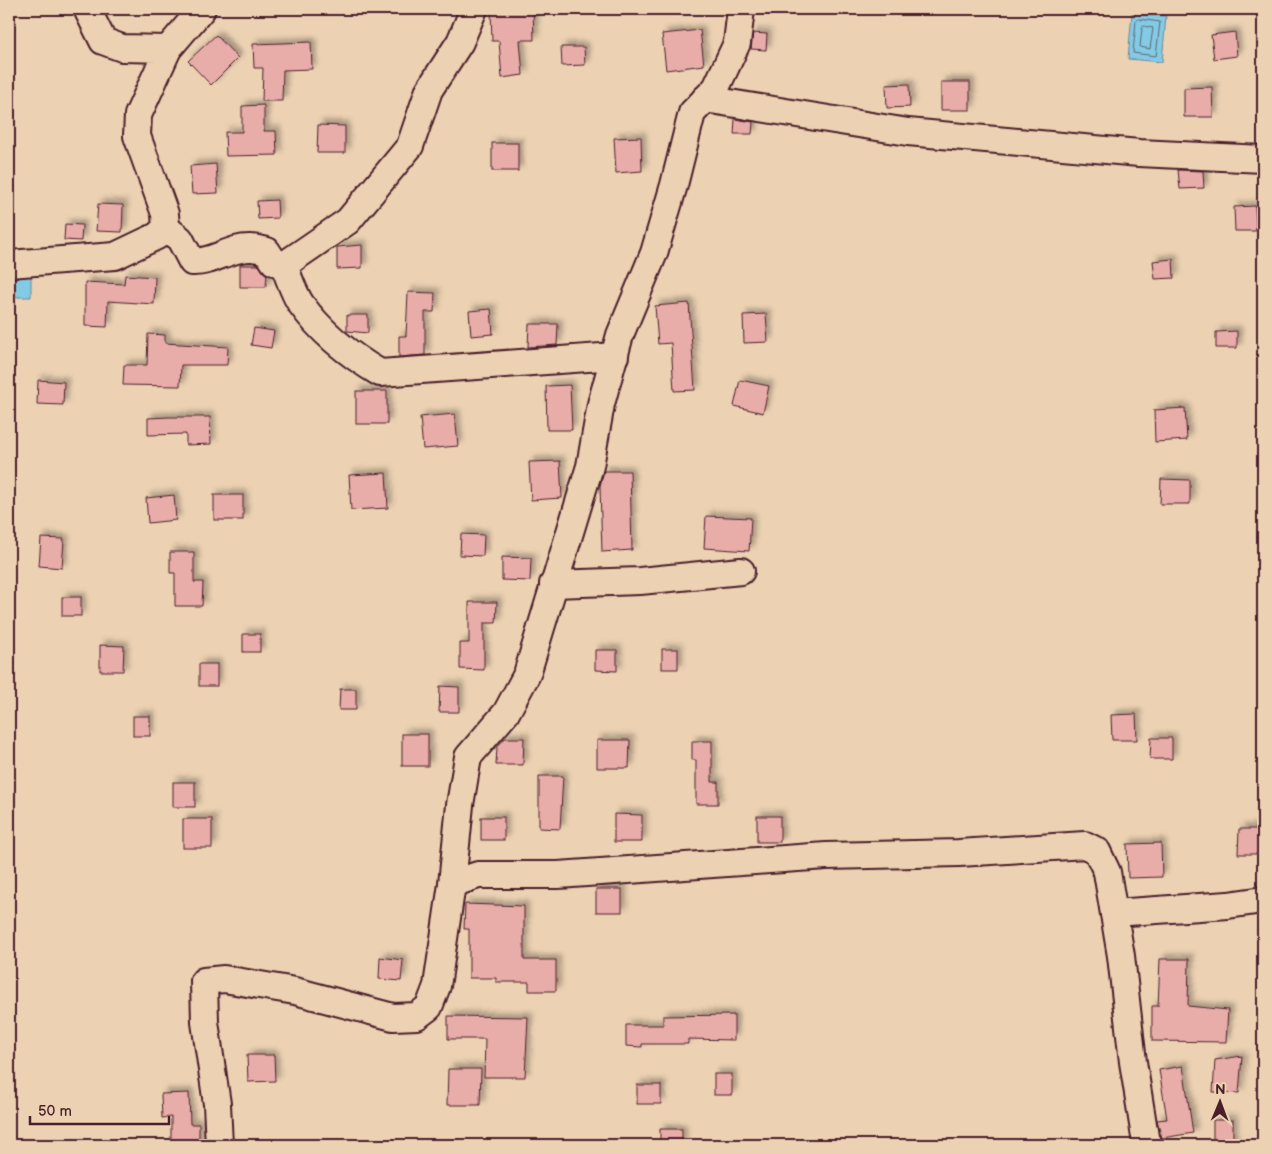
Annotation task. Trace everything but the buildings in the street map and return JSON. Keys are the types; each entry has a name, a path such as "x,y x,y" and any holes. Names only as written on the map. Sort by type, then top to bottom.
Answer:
{"street":[{"path":"87,9 103,41 122,48 168,49"},
{"path":"202,9 168,49 138,115 137,136 165,214 166,228 180,239 192,262 203,262 233,251 250,248 267,251 274,262 284,265"},
{"path":"284,265 348,221 410,146 429,90 460,42 474,9"},
{"path":"219,1145 217,1104 204,1022 204,981 224,979 294,991 393,1017 417,1016 429,1007 437,986 468,757 506,713 526,674 590,466 601,404 620,335 654,253 692,113 716,88 737,43 741,9"},
{"path":"704,99 908,132 1139,153 1263,159"},
{"path":"9,264 114,256 157,236 166,228"},
{"path":"284,265 300,304 358,360 380,373 614,356"},
{"path":"553,584 640,581 742,571"},
{"path":"452,884 478,875 558,875 826,856 959,853 1085,845 1097,851 1107,872 1121,956 1133,1062 1146,1143 1149,1145"},
{"path":"1114,913 1228,905 1263,900"}],"water":[{"path":"1132,13 1166,16 1162,62 1128,59"},
{"path":"13,275 31,276 31,297 12,297"}]}
